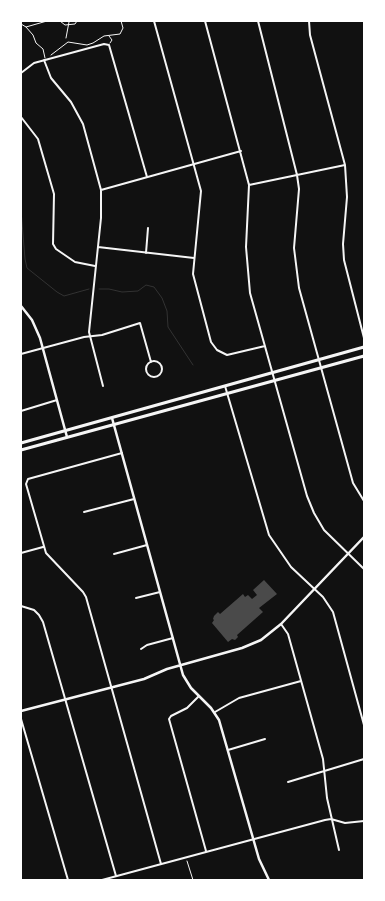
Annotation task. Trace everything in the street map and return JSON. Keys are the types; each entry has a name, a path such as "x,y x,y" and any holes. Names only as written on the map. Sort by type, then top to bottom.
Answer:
{"main road":[{"path":"21,443 364,348"},
{"path":"21,450 364,356"}],"street":[{"path":"154,21 201,195 194,258 194,282 211,342 221,353 232,355 265,346"},
{"path":"205,21 249,185 246,264 250,293 310,505 324,530 364,569"},
{"path":"258,21 297,175 299,189 294,242 299,288 353,483 364,500"},
{"path":"309,21 310,35 345,165 348,197 343,244 344,260 364,338"},
{"path":"21,73 28,66 45,59 106,44 109,45 147,177"},
{"path":"45,59 51,78 71,102 83,124 101,190 102,203 90,336 103,386"},
{"path":"21,117 38,139 54,194 53,244 56,249 75,262 96,266"},
{"path":"101,190 240,151"},
{"path":"249,185 345,165"},
{"path":"146,252 148,228"},
{"path":"98,247 194,258"},
{"path":"21,306 36,328 67,438"},
{"path":"21,354 90,336 102,335 140,323 151,362"},
{"path":"151,362 157,362 162,366 162,372 158,377 151,377 147,373 147,366 151,362"},
{"path":"225,386 269,535 291,568 329,604 333,612 364,725"},
{"path":"21,411 57,400"},
{"path":"112,418 180,665 186,682 214,712 221,726 261,864 269,880"},
{"path":"122,453 28,479 26,482 43,547 48,556 85,594 161,864"},
{"path":"84,512 134,499"},
{"path":"21,711 111,688 167,669 253,644 267,637 315,590 364,537"},
{"path":"114,554 147,545"},
{"path":"21,553 43,547"},
{"path":"136,598 160,592"},
{"path":"21,606 31,608 42,618 116,876"},
{"path":"281,624 288,634 323,758 326,791 339,850"},
{"path":"141,648 173,638"},
{"path":"214,712 239,698 301,681"},
{"path":"199,696 187,708 171,716 169,719 206,852"},
{"path":"21,719 68,880"},
{"path":"228,750 265,739"},
{"path":"288,782 364,759"},
{"path":"102,880 331,819 345,823 364,821"}],"path":[{"path":"26,27 47,21"},
{"path":"60,21 63,25 75,24 77,21"},
{"path":"21,24 33,34 36,43 43,49 45,59 65,43 71,42 87,45 108,36 118,35 122,33 124,28 121,21"},
{"path":"66,38 69,22"},
{"path":"108,36 112,40 109,45"},
{"path":"187,860 193,880"}],"building":[{"path":"264,580 277,594 259,608 263,612 237,635 238,637 235,640 232,639 228,642 212,623 214,616 218,612 220,614 243,594 245,597 248,595 252,599 257,595 253,590"}],"waterway":[{"path":"21,210 27,268 64,296 89,289"},
{"path":"99,289 122,292 138,291 146,285 154,287 162,298 167,311 168,327 193,365"}]}
